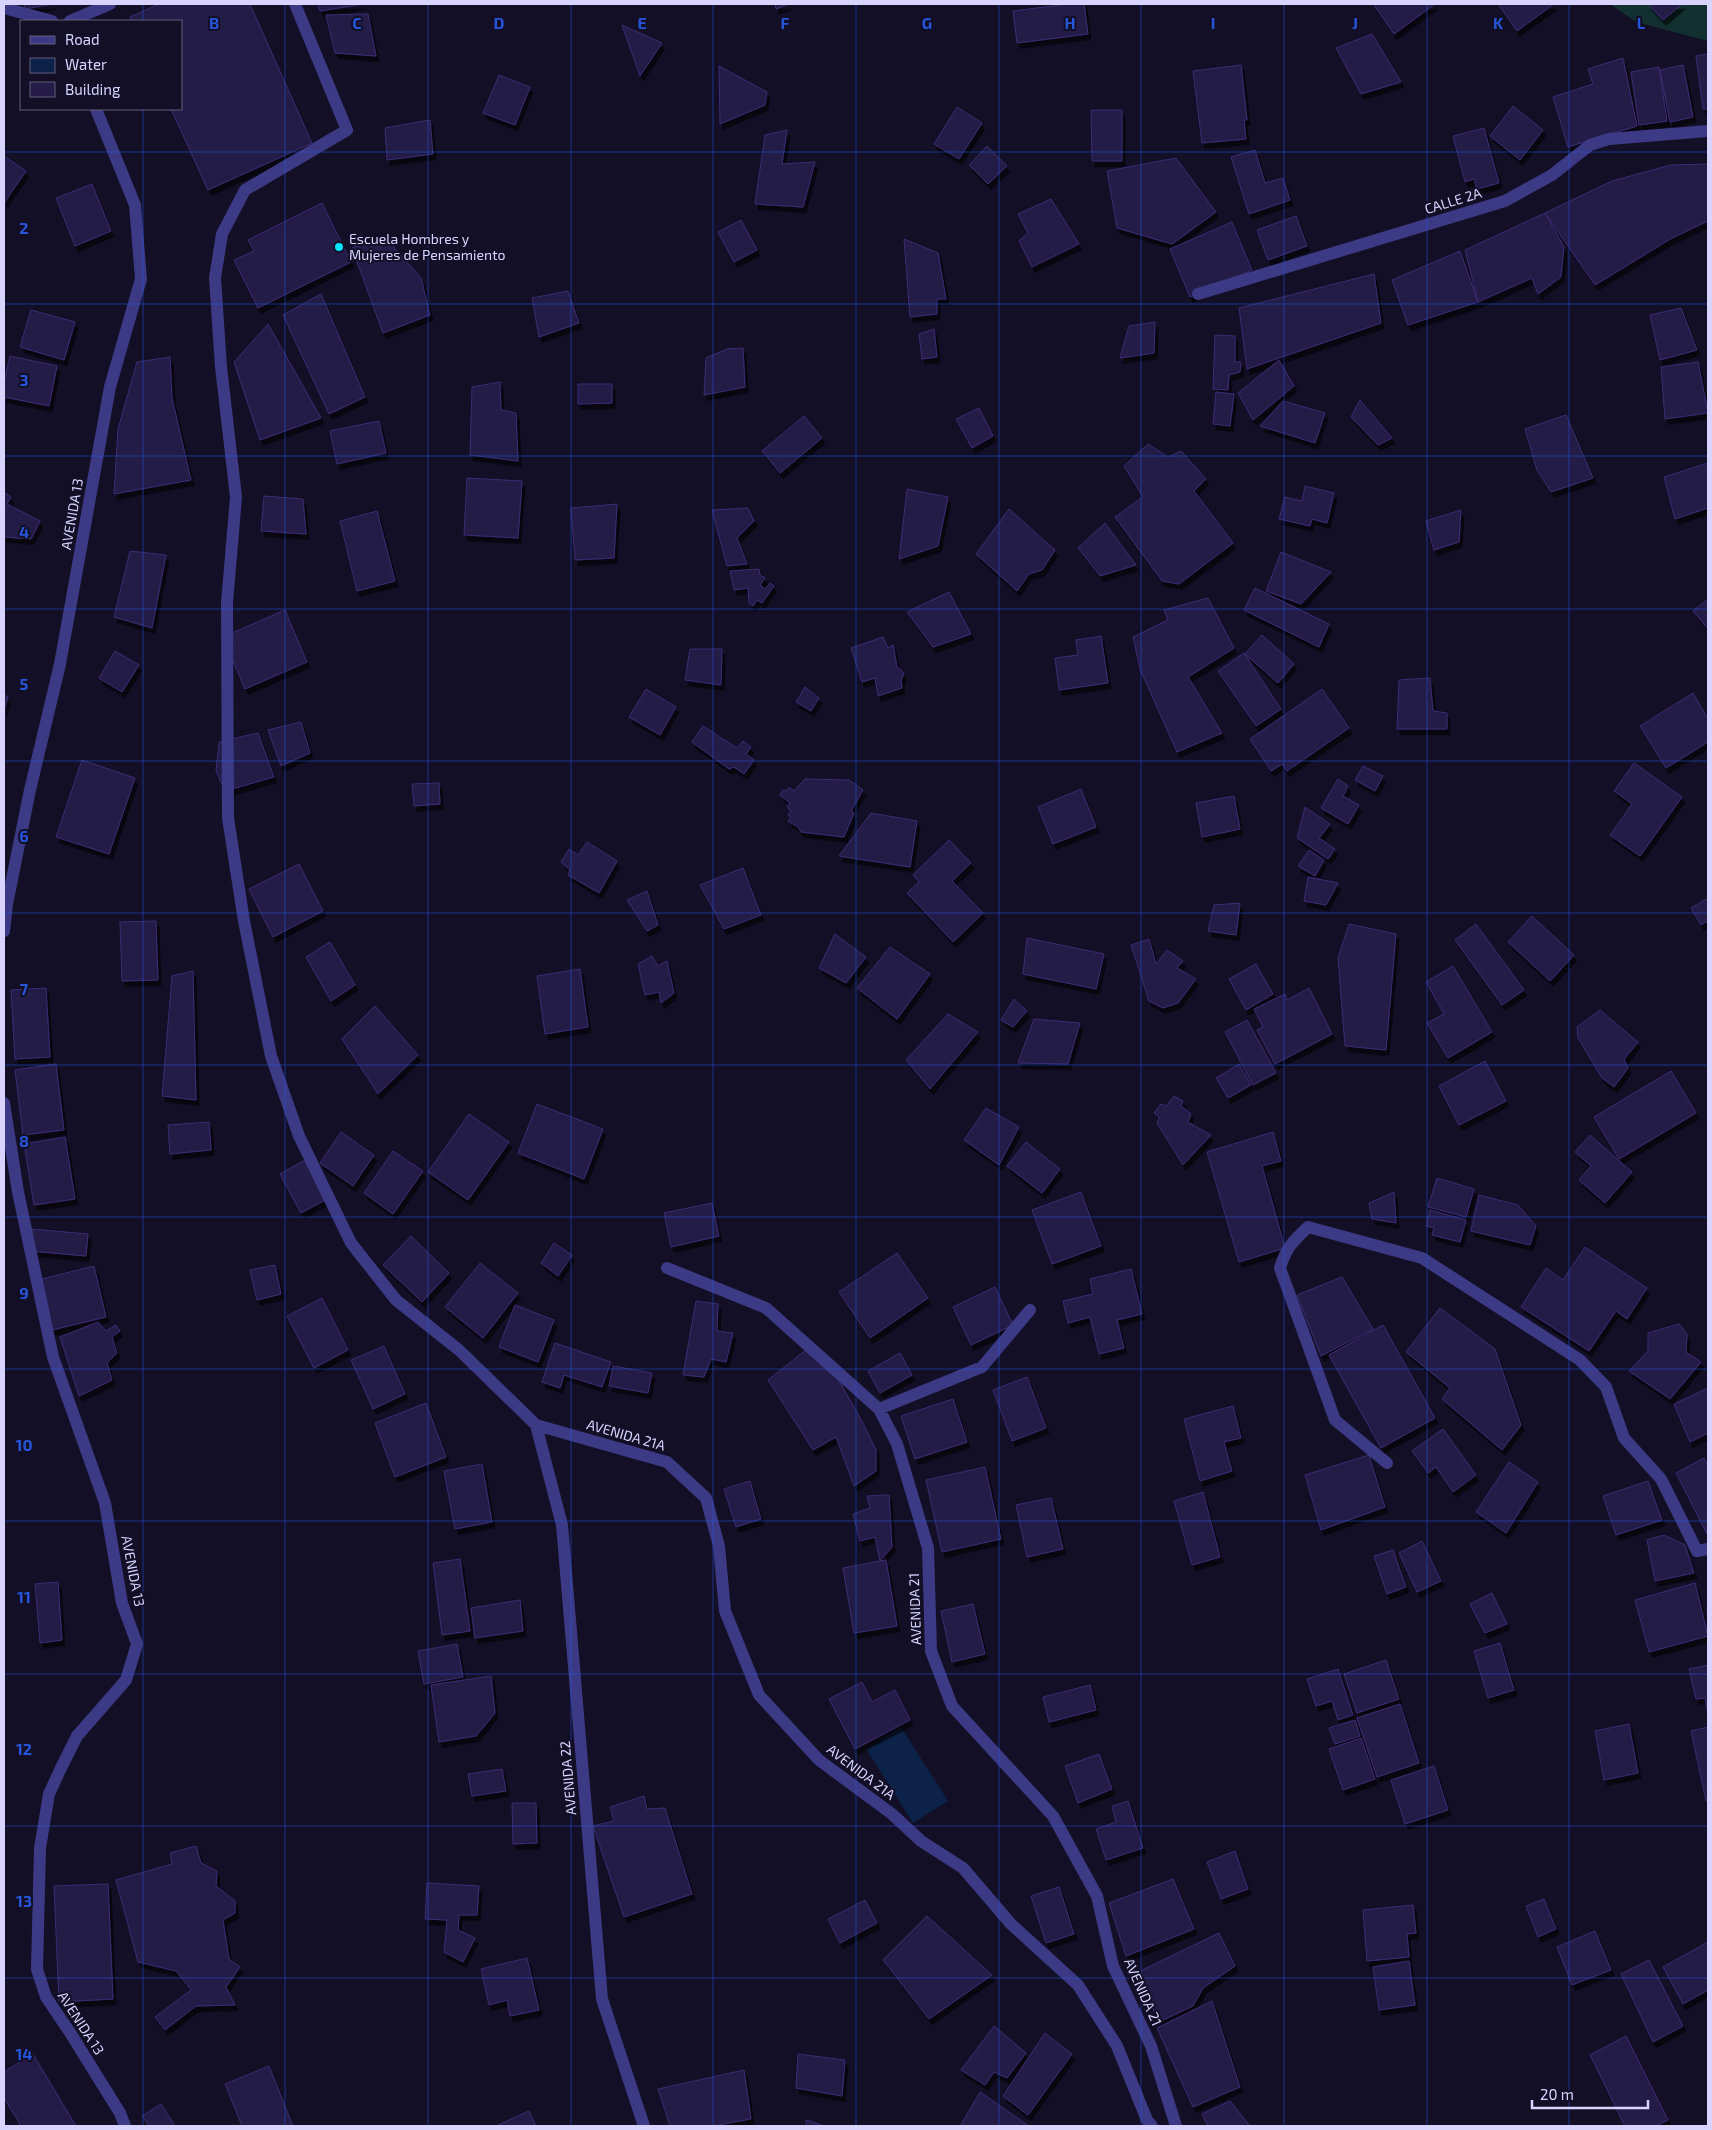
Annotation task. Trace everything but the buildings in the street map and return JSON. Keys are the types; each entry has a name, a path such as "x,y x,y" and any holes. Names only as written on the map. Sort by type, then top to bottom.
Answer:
{"street":[{"path":"72,20 110,4"},
{"path":"295,4 348,130 245,190 222,234 215,278 221,367 236,496 227,603 228,818 244,921 271,1056 299,1136 351,1242 396,1300 459,1350 536,1425"},
{"path":"4,8 48,20"},
{"name":"AVENIDA 13","path":"4,931 7,904 30,790 60,664 110,387 141,279 135,205 96,110"},
{"name":"CALLE 2A","path":"1198,294 1505,202 1552,175 1590,145 1608,139 1708,131"},
{"name":"AVENIDA 13","path":"4,1103 18,1192 52,1358 105,1503 122,1603 137,1644 126,1680 77,1736 49,1794 40,1848 37,1968 46,1997 120,2114 125,2126"},
{"path":"1387,1463 1335,1420 1280,1268 1285,1251 1308,1226 1422,1258 1580,1360 1606,1388 1624,1438 1661,1479 1697,1551 1708,1549"},
{"name":"AVENIDA 21","path":"667,1268 766,1308 878,1409 897,1444 928,1548 931,1651 952,1706 1053,1816 1097,1896 1113,1966 1151,2046 1176,2126"},
{"path":"878,1409 982,1367 1030,1310"},
{"name":"AVENIDA 22","path":"536,1425 562,1525 602,1998 644,2126"},
{"name":"AVENIDA 21A","path":"536,1425 667,1462 706,1498 719,1546 725,1611 759,1695 818,1760 892,1814 921,1841 963,1868 1010,1924 1078,1984 1116,2046 1147,2120 1152,2126"}],"green space":[{"path":"1610,4 1708,4 1708,41 1636,22"}],"water":[{"path":"901,1727 948,1801 913,1823 866,1749"}],"place":[{"name":"Escuela Hombres y Mujeres de Pensamiento","path":"339,247"}]}
